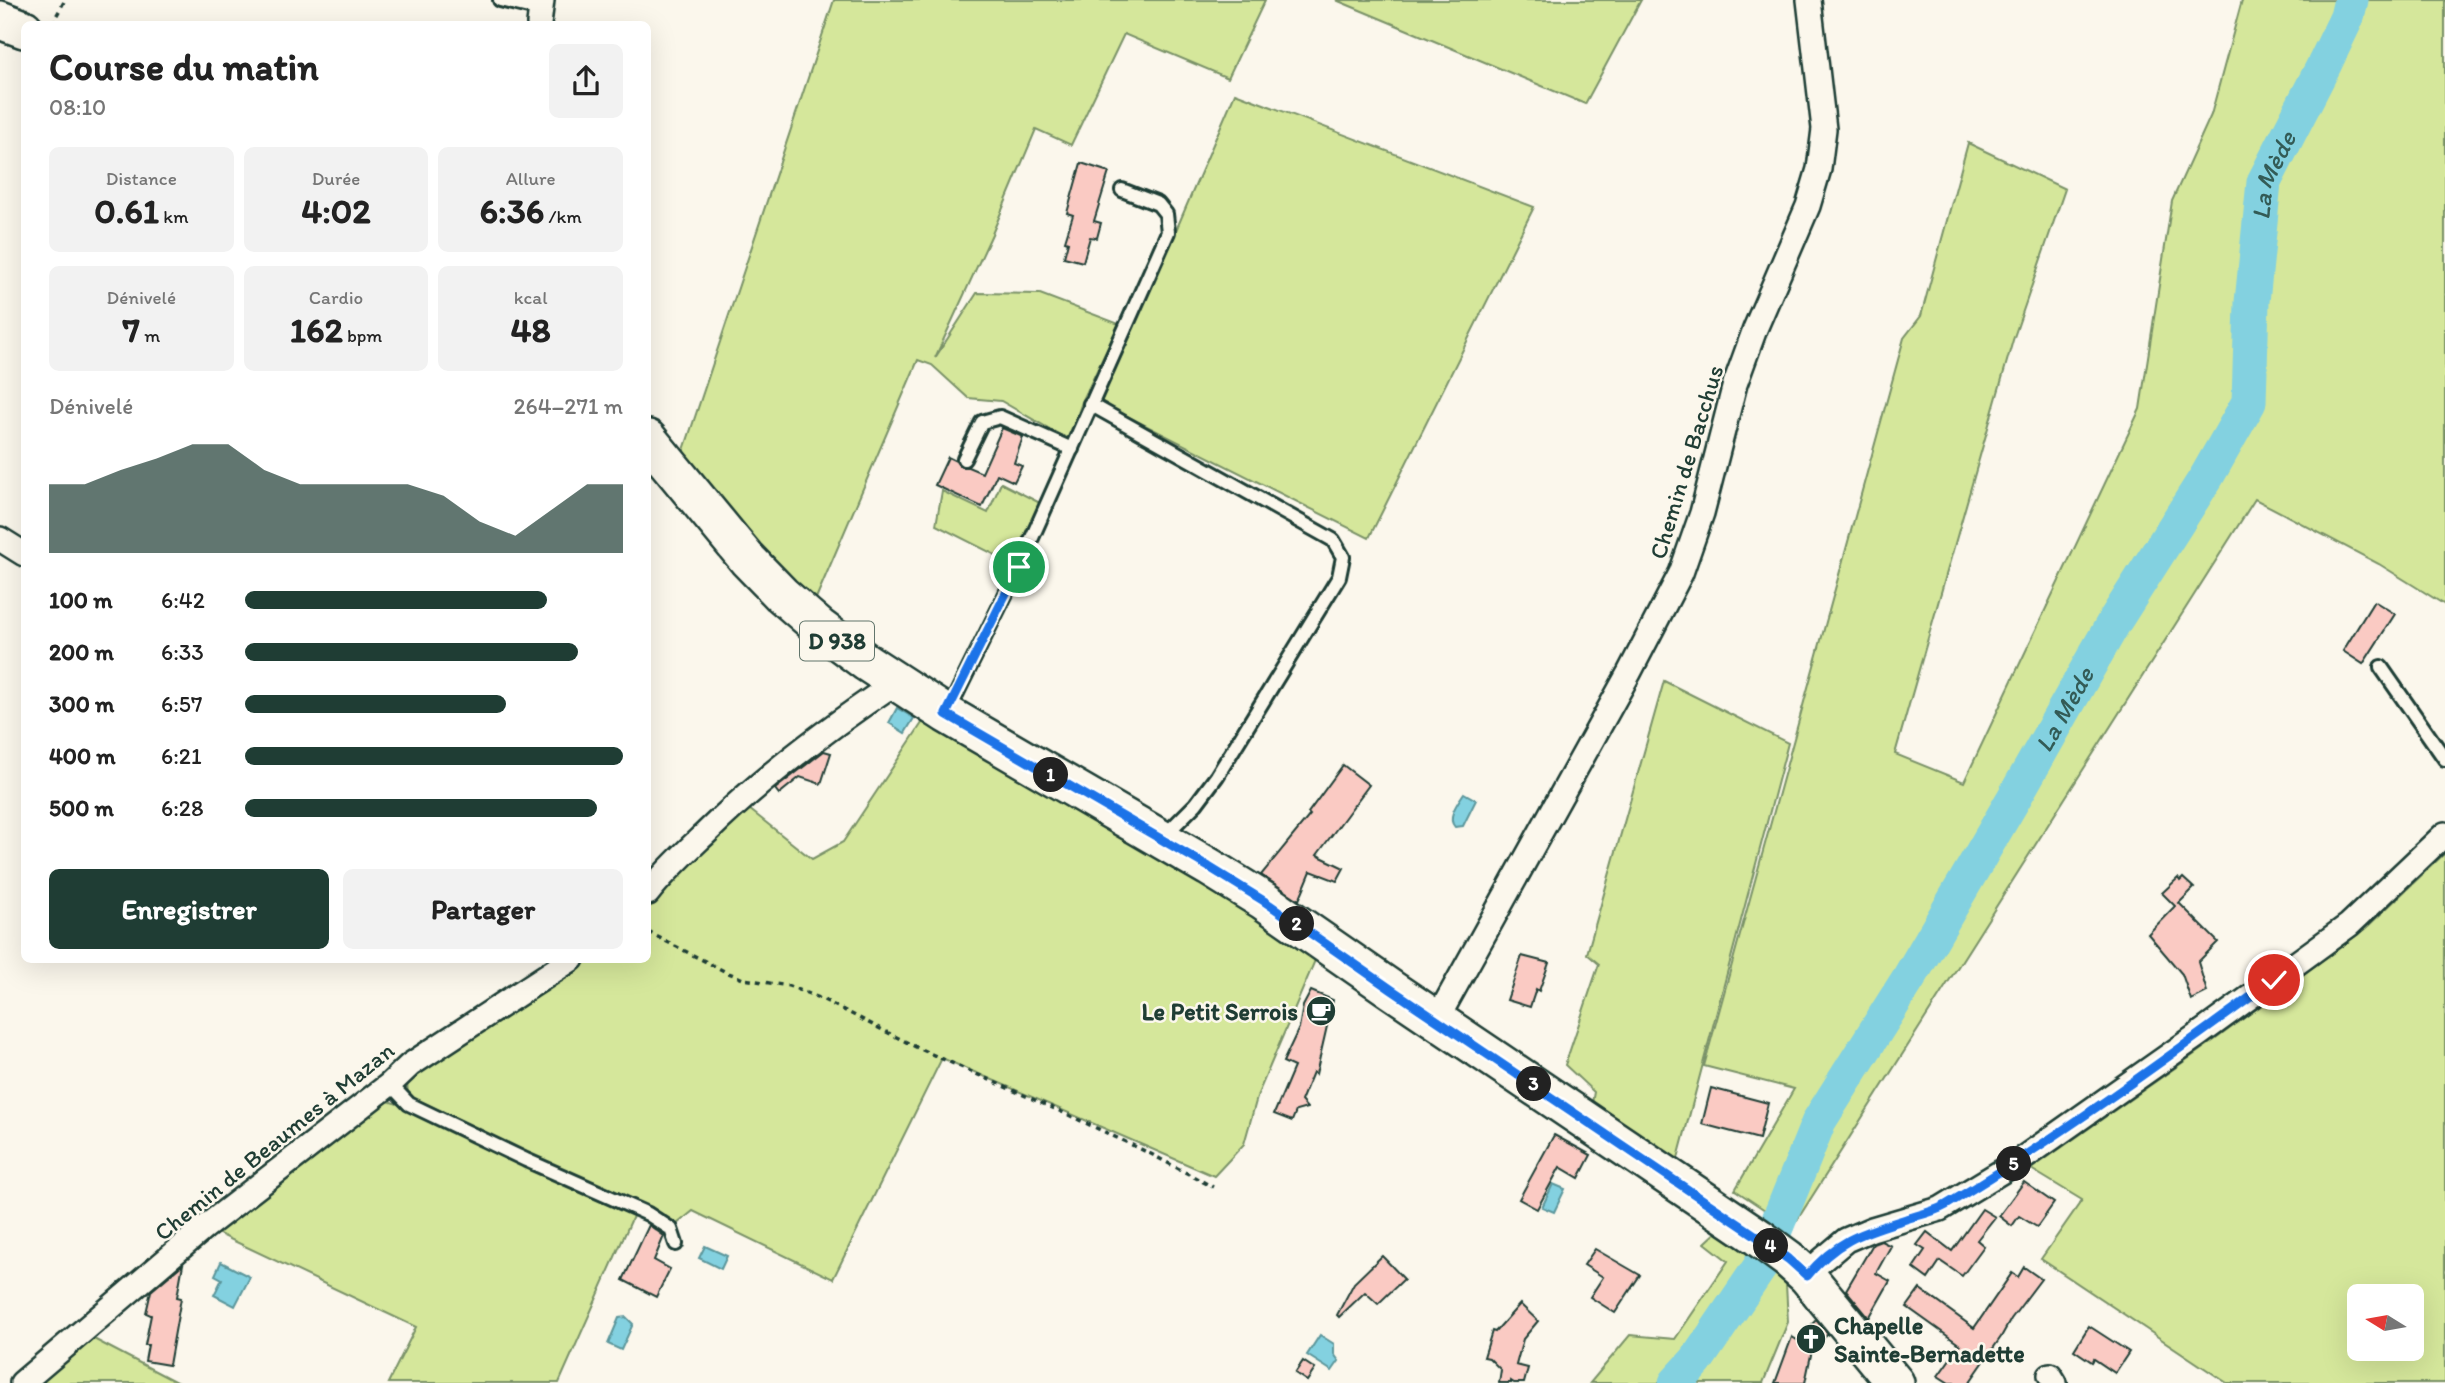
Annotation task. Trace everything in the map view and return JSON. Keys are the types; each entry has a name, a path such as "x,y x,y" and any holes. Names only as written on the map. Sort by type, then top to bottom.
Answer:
{"main road":[{"path":"0,20 21,28"},
{"name":"D 938","path":"651,443 747,559 781,594 819,627 895,683 1264,901 1758,1237 1798,1267 1895,1383"}],"street":[{"name":"Chemin de Bacchus","path":"1437,1019 1681,573 1702,513 1735,384 1755,329 1808,206 1819,169 1824,129 1809,0"},
{"path":"0,539 21,552"},
{"path":"655,869 796,752 895,683"},
{"path":"1798,1267 1821,1261 1846,1240 1872,1229 1940,1209 2019,1161 2349,925 2445,834"},
{"name":"Chemin de Beaumes à Mazan","path":"22,1383 204,1228 390,1084 410,1065 566,963"}],"lane":[{"path":"500,0 541,11"},
{"path":"946,714 1019,567 1168,232 1166,214 1158,204 1122,190"},
{"path":"1090,404 1333,540 1343,557 1339,577 1217,776 1196,804 1162,839"},
{"path":"964,459 982,422 1000,417 1072,449"},
{"path":"2381,667 2445,759"},
{"path":"390,1084 409,1104 648,1214 671,1229 676,1244"}],"path":[{"path":"54,21 65,0"},
{"path":"651,934 743,979 789,986 822,999 918,1048 1151,1154 1213,1187"}],"green space":[{"path":"834,0 1265,0 1228,78 1124,34 1071,145 1036,129 992,234 935,358 977,293 1040,294 1119,324 1082,402 1069,440 1001,401 968,398 932,365 918,360 814,603 762,554 683,453"},
{"path":"1336,0 1641,0 1585,104"},
{"path":"2242,0 2445,0 2445,605 2379,564 2255,499 1792,1228 1735,1190 1794,1089 1704,1066 1904,338 1921,316 1968,143 2065,189 2013,340 1895,754 1964,782 2140,409 2172,201 2211,115"},
{"path":"1235,93 1534,207 1369,538 1097,401 1174,235"},
{"path":"1001,483 1040,503 1013,564 936,525 942,491 988,513"},
{"path":"1664,681 1788,743 1677,1162 1592,1103 1594,1092 1565,1065 1599,964 1587,954"},
{"path":"928,714 1319,951 1258,1094 1244,1144 1214,1176 942,1058 833,1279 693,1211 677,1224 650,1208 529,1154 408,1095 407,1081 416,1070 578,963 651,963 651,901 669,878 744,805 812,859 843,842"},
{"path":"2445,853 2445,1383 2227,1383 2041,1259 2082,1200 2031,1169 2209,1044 2366,928"},
{"path":"381,1099 401,1105 512,1160 634,1214 559,1383 388,1383 416,1327 217,1233"},
{"path":"1722,1227 1786,1284 1788,1322 1763,1383 1590,1383 1630,1335 1675,1339 1728,1261 1705,1243"},
{"path":"88,1336 178,1383 31,1383"}],"water":[{"path":"897,708 914,718 905,733 889,723"},
{"path":"1464,793 1476,800 1463,826 1455,827 1452,815"},
{"path":"1553,1184 1565,1189 1554,1212 1542,1207"},
{"path":"705,1246 727,1256 721,1269 699,1258"},
{"path":"221,1262 250,1277 235,1306 214,1295 222,1279 215,1275"},
{"path":"626,1317 633,1324 621,1350 608,1344 619,1318"},
{"path":"1320,1335 1334,1344 1334,1354 1339,1361 1332,1371 1307,1355"}],"building":[{"path":"1081,163 1109,172 1094,221 1101,223 1097,238 1090,237 1083,262 1064,257 1068,242 1065,241 1073,215 1067,213"},
{"path":"1002,428 1023,437 1014,463 1022,466 1014,482 997,474 982,507 935,485 948,457 961,467 982,473"},
{"path":"2374,601 2395,614 2363,664 2343,651"},
{"path":"824,751 831,753 821,784 800,777 779,794 775,789"},
{"path":"1343,765 1369,785 1317,855 1344,868 1337,881 1311,871 1299,900 1261,875 1310,815 1308,813"},
{"path":"2178,878 2180,881 2183,878 2194,888 2179,903 2218,942 2198,962 2207,992 2191,1000 2182,974 2148,934 2175,906 2162,893"},
{"path":"1522,956 1549,963 1530,1007 1507,1000"},
{"path":"1311,991 1333,1000 1316,1074 1313,1072 1301,1101 1307,1108 1296,1111 1292,1121 1274,1114 1294,1067 1283,1062 1299,1028 1303,1006"},
{"path":"1711,1088 1768,1103 1759,1139 1702,1124"},
{"path":"1554,1135 1591,1155 1579,1178 1560,1167 1537,1209 1519,1199"},
{"path":"2024,1182 2054,1203 2037,1227 2019,1216 2012,1226 1999,1216"},
{"path":"1982,1209 1995,1217 1977,1240 1984,1246 1962,1276 1940,1261 1928,1279 1913,1268 1925,1250 1917,1245 1927,1232 1952,1251"},
{"path":"649,1225 664,1236 654,1260 670,1269 656,1297 623,1280"},
{"path":"1881,1241 1891,1246 1876,1273 1890,1281 1869,1318 1846,1290 1873,1244"},
{"path":"1595,1249 1640,1275 1615,1313 1590,1297 1603,1277 1584,1265"},
{"path":"1382,1256 1404,1279 1378,1304 1365,1292 1339,1317 1337,1315 1354,1283"},
{"path":"183,1264 177,1297 181,1298 169,1365 145,1361 151,1315 146,1313 151,1291"},
{"path":"2024,1267 2041,1279 1969,1383 1949,1383 1938,1376 1960,1345 1907,1307 1920,1289 1974,1328 2012,1273 2018,1277"},
{"path":"1520,1304 1538,1321 1523,1339 1516,1365 1528,1368 1524,1383 1499,1383 1501,1370 1489,1358 1484,1357 1492,1331 1495,1332"},
{"path":"1816,1320 1828,1334 1812,1350 1805,1383 1775,1383 1792,1337 1797,1340"},
{"path":"2089,1326 2129,1352 2115,1373 2074,1350"},
{"path":"1303,1361 1315,1369 1307,1381 1295,1373"}],"waterway":[{"name":"La Mède","path":"1676,1383 1696,1361 1760,1267 1819,1121 1909,978 2114,622 2207,476 2249,402 2252,302 2264,182 2347,17 2351,0"}],"place":[{"name":"Le Petit Serrois","path":"1321,1011"},
{"name":"Chapelle Sainte-Bernadette","path":"1811,1339"}],"route":[{"path":"1019,567 946,714 1264,901 1758,1237 1807,1276 1846,1240 1872,1229 1940,1209 2019,1161 2274,980"}]}
